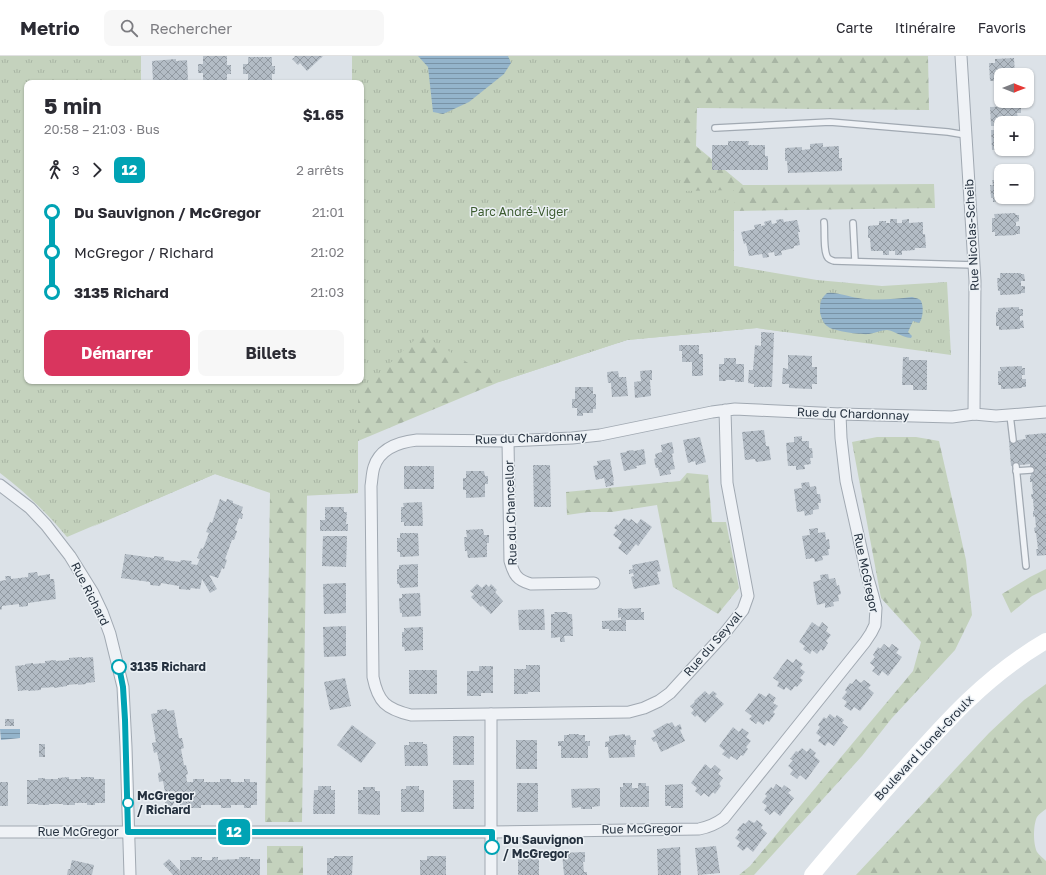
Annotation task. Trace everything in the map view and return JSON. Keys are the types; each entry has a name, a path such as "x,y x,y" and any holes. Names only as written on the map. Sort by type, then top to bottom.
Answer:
{"main road":[{"name":"Boulevard Lionel-Groulx","path":"812,875 962,705 1007,667 1046,641"},
{"name":"Boulevard Lionel-Groulx","path":"806,875 831,852"}],"street":[{"name":"Rue Nicolas-Scheib","path":"961,56 974,265 974,414"},
{"name":"Rue du Chardonnay","path":"491,714 411,715 398,712 389,707 380,698 375,689 372,665 372,486 374,468 378,459 387,449 400,443 417,440 508,441 557,440 587,437 725,410 946,417 974,414 996,416 1046,412"},
{"name":"Rue du Seyval","path":"491,714 629,712 644,708 659,701 670,693 724,634 743,610 748,596 727,483 725,410"},
{"name":"Rue McGregor","path":"0,832 492,832 699,829 715,824 724,818 865,642 875,625 876,608 867,575 845,473 840,414"},
{"name":"Rue du Chancellor","path":"508,441 510,561 513,571 518,578 531,584 594,583"},
{"name":"Rue Richard","path":"0,485 30,508 46,525 70,556 93,593 110,634 123,687 130,875"},
{"path":"491,714 491,875"}],"lane":[{"path":"715,128 830,122 948,132 966,135"},
{"path":"824,222 825,251 827,257 834,261 974,265"},
{"path":"854,223 855,262"},
{"path":"1010,415 1013,440"},
{"path":"1026,566 1016,468 1031,470"}],"green space":[{"name":"Parc André-Viger","path":"0,56 141,56 141,80 24,80 24,384 364,384 364,80 352,80 352,56 685,56 683,191 734,190 734,266 817,280 882,286 947,282 951,355 757,328 627,340 499,382 421,334 358,393 358,493 282,497 215,474 67,537 35,503 0,473"},
{"name":"Parc André-Viger","path":"352,56 928,56 929,110 697,108 696,146 743,185 934,184 935,208 734,211 734,266 777,274 784,332 757,328 627,340 499,382 358,441 358,493 307,495 302,822 265,822 270,492 215,474 92,527 355,384 364,384 364,80 352,80"},
{"path":"877,437 916,437 939,441 966,560 972,615 955,650 892,718 862,756 754,875 739,875 750,866 913,671 921,642 881,598 852,442"},
{"path":"687,473 708,475 712,522 726,522 739,588 718,614 673,587 657,505 612,512 588,512 567,515 566,492 680,481"},
{"path":"1046,569 1046,589 1032,596 1011,613 1002,594"},
{"path":"1046,684 1046,809 1037,817 1034,834 1037,852 1046,861 1046,875 856,875 989,733 1024,700"},
{"path":"267,846 303,846 303,875 267,875"}],"water":[{"path":"418,56 508,56 511,63 504,74 469,102 443,114 433,112 428,67"},
{"path":"827,293 872,299 912,297 921,301 923,306 922,316 919,323 913,321 908,332 912,336 911,338 887,330 869,334 840,331 827,326 822,318 820,304 823,297"},
{"path":"0,729 20,729 20,738 1,740"}],"building":[{"path":"203,56 227,56 227,65 231,65 231,74 227,74 227,80 203,80 203,73 198,73 198,64 203,64"},
{"path":"294,56 323,56 307,71 300,63 298,65 292,59 295,57"},
{"path":"248,57 272,57 272,66 275,66 275,74 272,74 272,80 248,80 248,74 243,74 243,64 248,64"},
{"path":"1014,58 1015,68 994,68 994,81 990,81 989,63 995,63 995,59"},
{"path":"176,59 176,61 187,60 188,80 153,80 152,61"},
{"path":"990,107 1021,108 1021,113 1017,113 1018,116 994,116 994,126 991,126"},
{"path":"991,130 994,130 994,150 992,150"},
{"path":"728,141 749,141 748,145 765,145 765,156 768,156 768,170 712,170 712,145 728,145"},
{"path":"823,143 823,147 839,146 839,158 842,158 842,171 788,173 787,161 785,161 785,148 802,147 802,150 810,149 810,144"},
{"path":"992,180 994,180 993,202 993,198 991,198 990,185 993,185"},
{"path":"1015,213 1016,215 1019,215 1019,221 1016,222 1016,226 1020,226 1020,234 995,236 995,232 992,232 992,218 995,218 994,214"},
{"path":"783,219 784,222 797,220 800,232 798,232 800,245 781,251 782,255 775,256 774,252 768,253 769,257 763,258 762,254 749,256 746,243 744,244 741,232 755,229 754,225 765,225 764,222 771,220 772,224 777,223 776,220"},
{"path":"890,219 897,219 897,223 902,223 902,220 909,219 909,223 923,222 923,234 925,234 926,248 915,248 915,250 902,251 902,255 895,255 895,251 889,251 889,255 883,255 883,251 871,251 870,238 868,238 868,226 879,225 879,221 886,221 886,223 890,223"},
{"path":"1000,273 1024,274 1025,281 1021,281 1021,286 1025,286 1025,293 1000,295 1000,291 998,291 997,278 1000,278"},
{"path":"1019,307 1019,309 1023,309 1023,316 1020,316 1020,321 1023,320 1024,328 999,330 999,326 996,326 996,312 998,312 998,308"},
{"path":"761,332 774,333 772,387 754,387 754,384 748,383 749,370 753,370 755,345 761,346"},
{"path":"679,345 699,345 699,354 703,354 703,375 692,376 692,362 682,362 682,351 679,351"},
{"path":"788,355 812,356 812,367 817,367 817,384 812,384 812,389 789,388 789,384 782,384 783,368 788,369"},
{"path":"903,357 909,357 909,360 927,360 927,390 913,390 913,385 902,385"},
{"path":"724,358 736,358 736,364 744,364 744,382 735,382 735,380 719,381 719,364 724,364"},
{"path":"1022,366 1022,368 1025,368 1025,375 1022,375 1022,379 1026,379 1026,387 1001,389 1001,385 998,385 998,371 1001,371 1000,367"},
{"path":"652,370 652,380 650,380 651,396 635,398 634,382 641,381 640,371"},
{"path":"618,371 619,377 626,377 628,396 612,397 611,383 608,383 607,372"},
{"path":"575,387 593,387 593,394 596,394 596,409 593,409 593,413 583,413 583,416 577,416 577,408 572,408 572,399 575,399"},
{"path":"764,430 766,446 769,446 771,460 756,462 755,459 745,460 742,432"},
{"path":"1046,433 1046,555 1037,556 1036,549 1038,549 1034,528 1036,527 1035,516 1033,517 1034,511 1031,494 1033,494 1032,482 1030,482 1030,464 1011,466 1009,441 1026,439 1025,435"},
{"path":"802,436 802,441 809,441 809,448 812,448 813,458 810,458 811,464 804,465 805,469 796,470 796,466 788,466 786,443 794,442 794,437"},
{"path":"700,437 706,462 696,465 695,461 688,463 683,440"},
{"path":"672,442 674,453 672,454 675,469 670,470 671,474 660,476 658,468 656,468 654,459 656,458 655,454 662,452 661,445"},
{"path":"644,449 646,464 624,471 620,453"},
{"path":"610,459 614,485 606,487 604,478 596,480 593,466 598,465 597,461"},
{"path":"533,465 550,465 551,507 534,507"},
{"path":"404,466 434,466 434,489 404,489"},
{"path":"466,471 484,471 485,476 488,476 488,484 485,484 485,497 466,498 466,490 463,490 463,478 466,478"},
{"path":"809,482 810,487 816,486 817,494 820,494 821,503 818,503 819,509 813,510 813,514 805,516 804,511 797,512 794,489 802,488 801,483"},
{"path":"220,499 226,502 227,499 233,501 233,503 243,507 241,513 243,514 242,519 239,518 235,530 237,531 234,540 232,540 225,559 227,560 224,569 222,568 218,578 209,575 217,589 210,593 202,579 200,589 191,588 190,590 179,589 179,586 161,583 160,586 150,585 150,582 121,578 125,554 154,558 154,556 164,557 164,560 180,562 181,560 192,561 191,564 197,565 200,559 197,558 201,548 203,549 209,533 206,532 210,522 212,523"},
{"path":"422,502 423,526 404,526 404,522 401,522 401,507 404,507 403,503"},
{"path":"325,507 344,507 344,512 347,512 346,524 348,524 348,531 320,531 320,520 325,520"},
{"path":"624,518 629,521 631,519 637,524 641,519 652,527 638,546 636,544 627,555 618,548 622,542 613,535 617,530 614,528 617,524 618,526"},
{"path":"818,528 818,533 825,532 826,540 829,539 830,549 828,549 829,555 822,556 823,560 815,562 814,558 806,559 802,536 810,535 809,529"},
{"path":"483,529 484,535 489,535 489,543 487,543 487,557 468,558 467,551 465,551 464,537 467,537 466,530"},
{"path":"400,533 418,533 419,556 400,557 400,552 397,552 397,538 400,538"},
{"path":"323,536 347,536 346,567 322,566"},
{"path":"658,560 661,571 657,572 660,584 634,589 631,577 634,576 633,573 629,574 629,570 633,569 632,565"},
{"path":"418,564 418,587 400,588 399,584 397,584 397,569 399,569 399,565"},
{"path":"37,572 38,576 50,574 50,579 54,579 56,599 28,603 28,606 19,607 19,604 2,606 2,609 0,610 0,581 6,580 5,576 11,576 11,579 28,577 28,573"},
{"path":"828,574 829,579 835,578 837,586 839,585 841,594 838,595 839,601 833,602 834,606 825,608 825,603 817,605 813,582 821,580 820,575"},
{"path":"346,583 346,613 324,614 323,584"},
{"path":"477,584 482,588 486,584 489,587 491,584 497,590 495,592 503,601 491,614 471,597 474,594 470,591"},
{"path":"420,593 421,616 402,617 402,613 400,613 399,598 402,598 402,594"},
{"path":"618,608 641,608 641,612 644,612 644,620 626,620 626,631 609,631 609,629 602,629 602,621 621,620 621,617 618,618"},
{"path":"544,609 545,630 519,630 518,610"},
{"path":"554,612 567,612 568,614 572,614 573,636 564,636 565,642 560,642 560,637 551,638 551,614 555,614"},
{"path":"812,622 819,627 822,622 828,627 826,631 831,635 826,641 828,643 823,651 821,649 817,654 812,650 810,654 803,649 805,646 799,642"},
{"path":"346,626 346,656 324,657 323,627"},
{"path":"423,627 423,650 405,651 404,647 402,647 402,632 404,632 404,628"},
{"path":"884,644 889,648 892,644 899,649 896,653 902,657 888,676 882,671 879,676 872,671 875,667 870,663 875,657 873,655 878,647 880,649"},
{"path":"93,657 95,682 54,688 41,688 41,690 18,691 15,666 45,663 45,661 69,660 69,658"},
{"path":"787,659 793,663 796,659 803,664 800,668 805,672 800,678 803,680 791,691 786,687 784,690 777,686 779,682 773,678"},
{"path":"526,665 540,665 540,692 514,694 514,669 526,669"},
{"path":"479,666 493,666 493,693 481,693 481,696 467,696 467,671 479,671"},
{"path":"409,670 437,670 437,694 409,694"},
{"path":"345,678 351,706 330,710 324,682"},
{"path":"856,679 861,683 864,680 871,685 868,688 874,693 860,711 854,707 851,711 844,706 847,702 842,698 847,692 845,690 850,683 852,684"},
{"path":"705,691 709,695 713,691 717,694 715,696 724,704 705,723 697,715 695,717 691,713 694,710 690,706"},
{"path":"759,693 766,697 769,693 776,698 773,703 778,706 773,712 775,714 769,722 767,720 763,725 758,721 756,724 749,719 752,716 745,711"},
{"path":"167,709 167,711 174,710 179,738 182,738 184,748 181,749 184,765 186,765 188,774 186,775 187,782 193,782 193,779 204,779 204,782 220,782 220,779 231,779 231,782 244,782 244,779 250,779 250,782 257,782 257,805 251,805 251,808 244,808 244,805 231,805 231,808 221,808 221,805 201,805 201,808 190,808 190,805 180,805 180,795 171,807 165,803 175,791 165,792 163,781 159,782 158,773 161,772 157,752 154,753 152,743 156,742 151,714 157,713 157,710"},
{"path":"830,714 835,718 837,715 844,720 842,723 848,727 834,746 828,742 825,746 818,741 821,737 816,733 820,727 818,725 824,717 826,719"},
{"path":"5,719 14,719 14,726 5,726"},
{"path":"672,722 675,727 680,724 682,729 680,730 685,741 661,752 656,741 654,742 651,738 656,736 653,731 667,723"},
{"path":"352,725 376,743 361,763 337,745"},
{"path":"733,727 739,732 742,728 749,733 746,737 751,741 746,747 748,749 743,756 741,755 737,760 731,756 729,759 722,754 725,751 719,746"},
{"path":"625,734 625,736 630,735 631,740 636,740 636,745 634,745 635,757 609,758 608,747 605,747 605,742 609,741 609,736"},
{"path":"564,735 585,735 585,741 590,741 590,746 588,746 588,758 561,758 561,746 558,746 558,741 564,741"},
{"path":"453,736 474,736 474,765 453,765"},
{"path":"516,740 537,740 537,769 516,769"},
{"path":"409,742 423,742 423,744 427,744 428,766 405,766 404,745 409,745"},
{"path":"39,744 45,744 45,757 39,757"},
{"path":"802,748 807,752 810,748 816,753 814,756 820,761 806,780 800,775 797,779 790,774 793,770 788,766 793,760 790,759 796,751 798,752"},
{"path":"705,764 711,769 715,765 721,770 718,774 723,778 719,784 721,786 715,794 713,792 709,797 704,793 701,796 695,791 697,788 691,783"},
{"path":"69,777 69,779 94,777 94,779 105,779 105,803 95,803 95,805 87,805 87,803 75,803 75,805 27,804 27,780 38,780 38,778 58,779"},
{"path":"453,780 474,780 474,809 453,809"},
{"path":"0,782 8,782 8,806 0,806"},
{"path":"517,783 538,783 538,812 517,812"},
{"path":"623,783 632,783 632,788 638,788 638,783 646,783 646,786 649,786 649,807 620,807 620,787 623,787"},
{"path":"683,784 683,808 671,808 671,806 665,806 665,785"},
{"path":"776,784 782,788 784,785 791,790 788,793 794,798 780,816 774,811 770,815 764,810 767,806 762,802 767,796 765,794 771,787 773,789"},
{"path":"318,786 331,786 331,790 335,790 335,814 313,814 314,790 318,790"},
{"path":"406,786 419,786 419,790 424,790 424,812 401,812 401,789 406,789"},
{"path":"363,787 375,787 375,791 380,791 380,815 358,814 358,790 363,790"},
{"path":"600,788 600,806 592,807 592,809 581,809 581,807 572,808 571,789"},
{"path":"749,820 754,823 757,820 763,825 761,828 767,833 753,852 747,847 743,851 737,846 740,842 735,838 740,832 737,830 743,823 745,824"},
{"path":"716,846 720,873 698,875 695,848"},
{"path":"680,847 681,875 658,875 657,849"},
{"path":"585,852 585,862 583,862 584,872 587,872 587,875 564,875 562,853"},
{"path":"334,856 353,856 352,875 327,875 327,858 334,858"},
{"path":"427,856 446,856 446,875 420,875 420,860 427,860"},
{"path":"191,857 202,857 202,860 212,860 212,857 218,857 218,860 239,859 239,857 260,859 260,875 173,875 163,864 169,859 180,871 180,860 191,860"},
{"path":"518,858 539,858 539,875 518,875"},
{"path":"72,860 94,865 92,875 67,875"}],"bus line":[{"name":"12","path":"119,667 123,687 125,720 128,832 492,832 492,847"}],"place":[{"name":"3135 Richard","path":"119,667"},
{"name":"McGregor / Richard","path":"128,803"},
{"name":"Du Sauvignon / McGregor","path":"492,847"}]}
